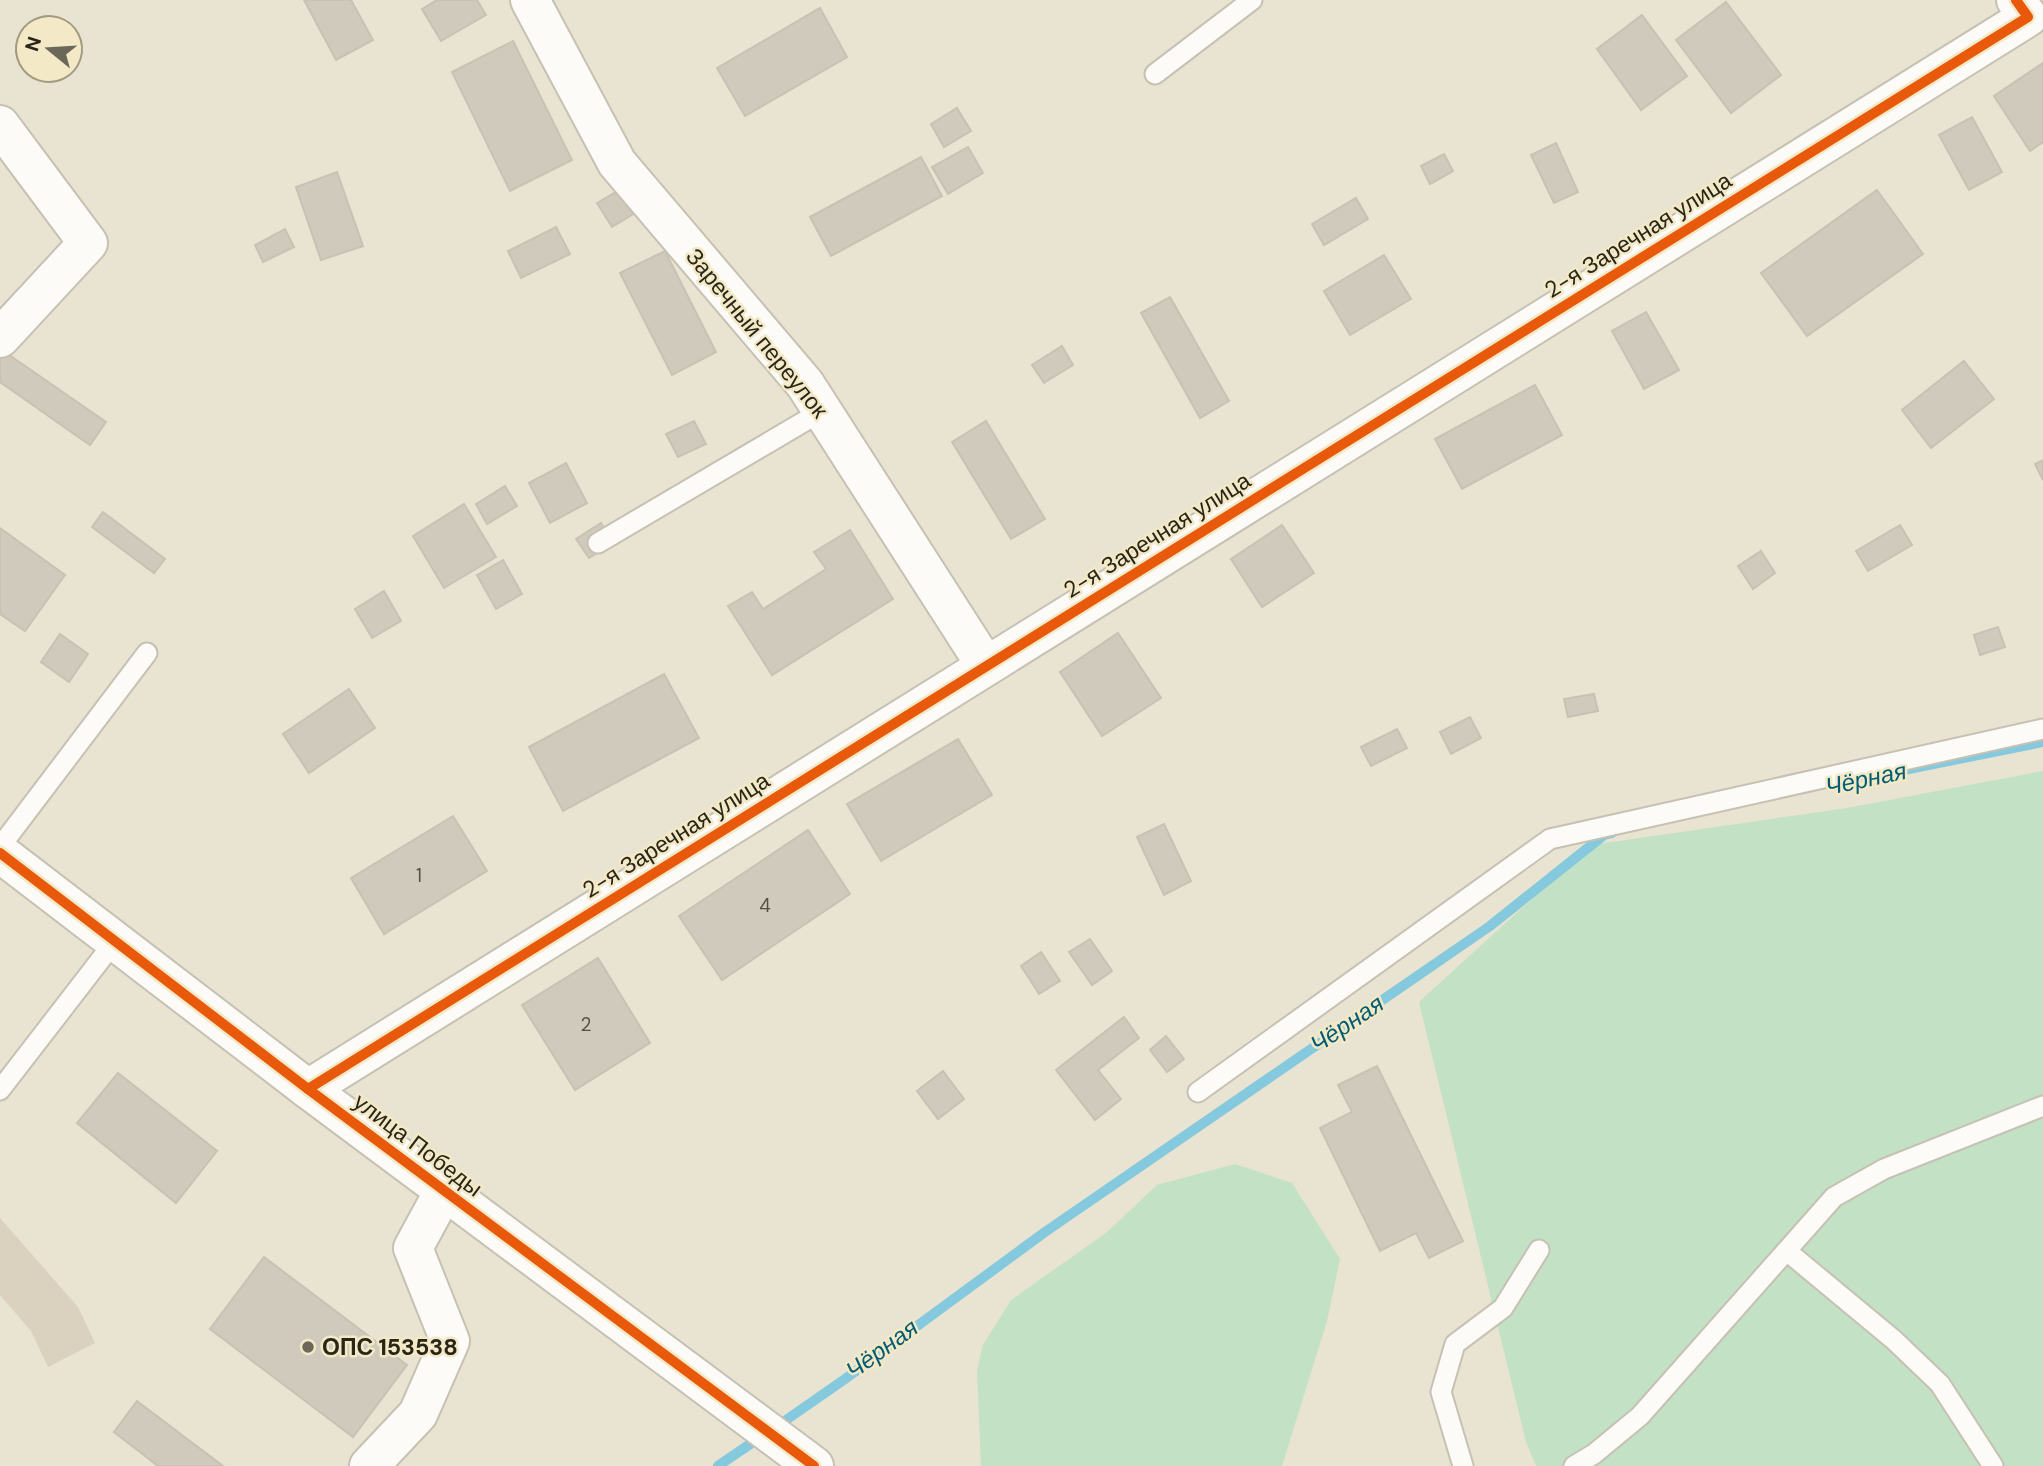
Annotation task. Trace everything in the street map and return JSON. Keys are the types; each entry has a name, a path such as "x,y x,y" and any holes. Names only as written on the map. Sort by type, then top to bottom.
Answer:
{"street":[{"name":"Заречный переулок","path":"530,0 617,163 805,384 986,666"},
{"name":"2-я Заречная улица","path":"307,1089 2033,10"},
{"path":"0,125 88,243 0,338"},
{"name":"улица Победы","path":"0,853 307,1089 814,1466"},
{"path":"369,1466 418,1414 450,1341 413,1248 444,1191"}],"lane":[{"path":"1155,74 1252,0"},
{"path":"598,543 822,411"},
{"path":"0,847 147,653"},
{"path":"1198,1092 1550,839 2043,729"},
{"path":"0,1090 115,941"},
{"path":"1574,1466 1594,1454 1640,1416 1834,1197 1884,1169 2043,1106"},
{"path":"1457,1464 1441,1392 1455,1345 1503,1308 1539,1250"},
{"path":"1788,1252 1894,1340 1940,1384 1993,1466"}],"shaded area":[{"path":"0,1218 78,1307 95,1343 48,1367 31,1331 0,1295"}],"green space":[{"path":"2043,771 2043,1466 1536,1466 1526,1442 1419,1002 1591,845 1847,808"},
{"path":"1235,1164 1292,1183 1340,1259 1327,1321 1282,1466 981,1466 977,1371 983,1345 1011,1300 1106,1233 1157,1185"}],"building":[{"path":"304,0 351,0 373,40 336,60"},
{"path":"437,0 477,0 486,15 441,41 422,9"},
{"path":"1726,2 1781,75 1731,113 1676,40"},
{"path":"820,8 847,57 745,116 717,68"},
{"path":"1642,15 1687,76 1641,110 1597,49"},
{"path":"513,41 572,160 510,191 452,72"},
{"path":"2043,63 2043,142 2030,151 1994,96"},
{"path":"957,108 971,131 944,147 931,124"},
{"path":"1972,117 2002,172 1969,190 1939,135"},
{"path":"1556,143 1578,192 1554,203 1531,155"},
{"path":"968,147 983,173 948,194 932,167"},
{"path":"1444,154 1453,171 1430,184 1421,166"},
{"path":"921,157 942,196 831,256 810,217"},
{"path":"337,172 363,246 321,260 296,187"},
{"path":"626,186 640,210 612,227 597,203"},
{"path":"1877,190 1923,254 1807,336 1761,273"},
{"path":"1356,198 1368,219 1324,245 1312,224"},
{"path":"556,227 570,254 521,278 508,251"},
{"path":"285,229 294,247 263,262 255,245"},
{"path":"665,251 716,352 672,375 620,273"},
{"path":"1384,255 1411,299 1350,335 1324,291"},
{"path":"1170,297 1229,401 1200,418 1141,313"},
{"path":"1646,312 1679,370 1644,389 1612,331"},
{"path":"1062,346 1073,365 1044,383 1032,365"},
{"path":"2,350 106,422 90,445 0,382"},
{"path":"1964,361 1994,399 1931,448 1902,410"},
{"path":"1535,385 1562,435 1462,489 1435,439"},
{"path":"694,421 706,444 678,457 666,434"},
{"path":"986,421 1045,519 1011,539 952,442"},
{"path":"2043,460 2043,480 2035,464"},
{"path":"566,463 587,503 550,523 529,483"},
{"path":"505,486 517,506 487,524 476,504"},
{"path":"464,504 496,557 444,588 413,536"},
{"path":"103,512 165,559 154,573 92,527"},
{"path":"601,523 613,543 589,558 576,539"},
{"path":"1282,525 1314,573 1262,607 1231,559"},
{"path":"1900,525 1912,545 1868,571 1856,551"},
{"path":"0,528 65,575 25,631 0,614"},
{"path":"850,530 893,599 772,675 728,606 752,592 763,609 826,569 814,552"},
{"path":"1761,551 1775,573 1753,589 1738,566"},
{"path":"503,560 522,594 496,609 477,575"},
{"path":"384,591 401,621 372,638 355,609"},
{"path":"1998,627 2005,647 1980,655 1974,635"},
{"path":"1118,633 1161,698 1102,736 1060,672"},
{"path":"60,634 88,654 69,682 41,662"},
{"path":"664,674 699,738 563,811 529,747"},
{"path":"349,689 375,728 309,773 283,734"},
{"path":"1594,694 1598,711 1568,717 1564,699"},
{"path":"1470,717 1481,738 1451,754 1440,732"},
{"path":"1397,729 1407,748 1371,766 1361,747"},
{"path":"958,739 992,795 881,861 847,804"},
{"path":"453,816 487,871 384,934 351,878"},
{"path":"1164,824 1191,881 1164,895 1137,837"},
{"path":"808,830 850,894 722,980 679,916"},
{"path":"1090,939 1112,971 1092,985 1069,952"},
{"path":"1041,952 1060,981 1039,994 1021,966"},
{"path":"598,958 650,1043 575,1090 522,1005"},
{"path":"1124,1017 1139,1038 1098,1070 1121,1099 1095,1120 1056,1070"},
{"path":"1166,1036 1184,1059 1167,1072 1150,1050"},
{"path":"1377,1066 1463,1241 1429,1258 1416,1233 1380,1251 1320,1128 1352,1112 1338,1085"},
{"path":"943,1071 964,1099 938,1119 917,1091"},
{"path":"118,1073 217,1151 176,1203 77,1123"},
{"name":"ОПС 153538","path":"264,1257 407,1365 353,1437 210,1329"},
{"path":"137,1401 223,1466 158,1466 114,1432"}],"waterway":[{"name":"Чёрная","path":"1874,776 2043,742"},
{"name":"Чёрная","path":"776,1427 1045,1232 1490,926 1604,835 1612,833"},
{"name":"Чёрная","path":"718,1466 762,1436"}],"cycle path":[{"path":"308,1089 2028,17 2016,0"},
{"path":"0,853 308,1089 814,1466"}],"place":[{"name":"ОПС 153538","path":"308,1347"}]}
